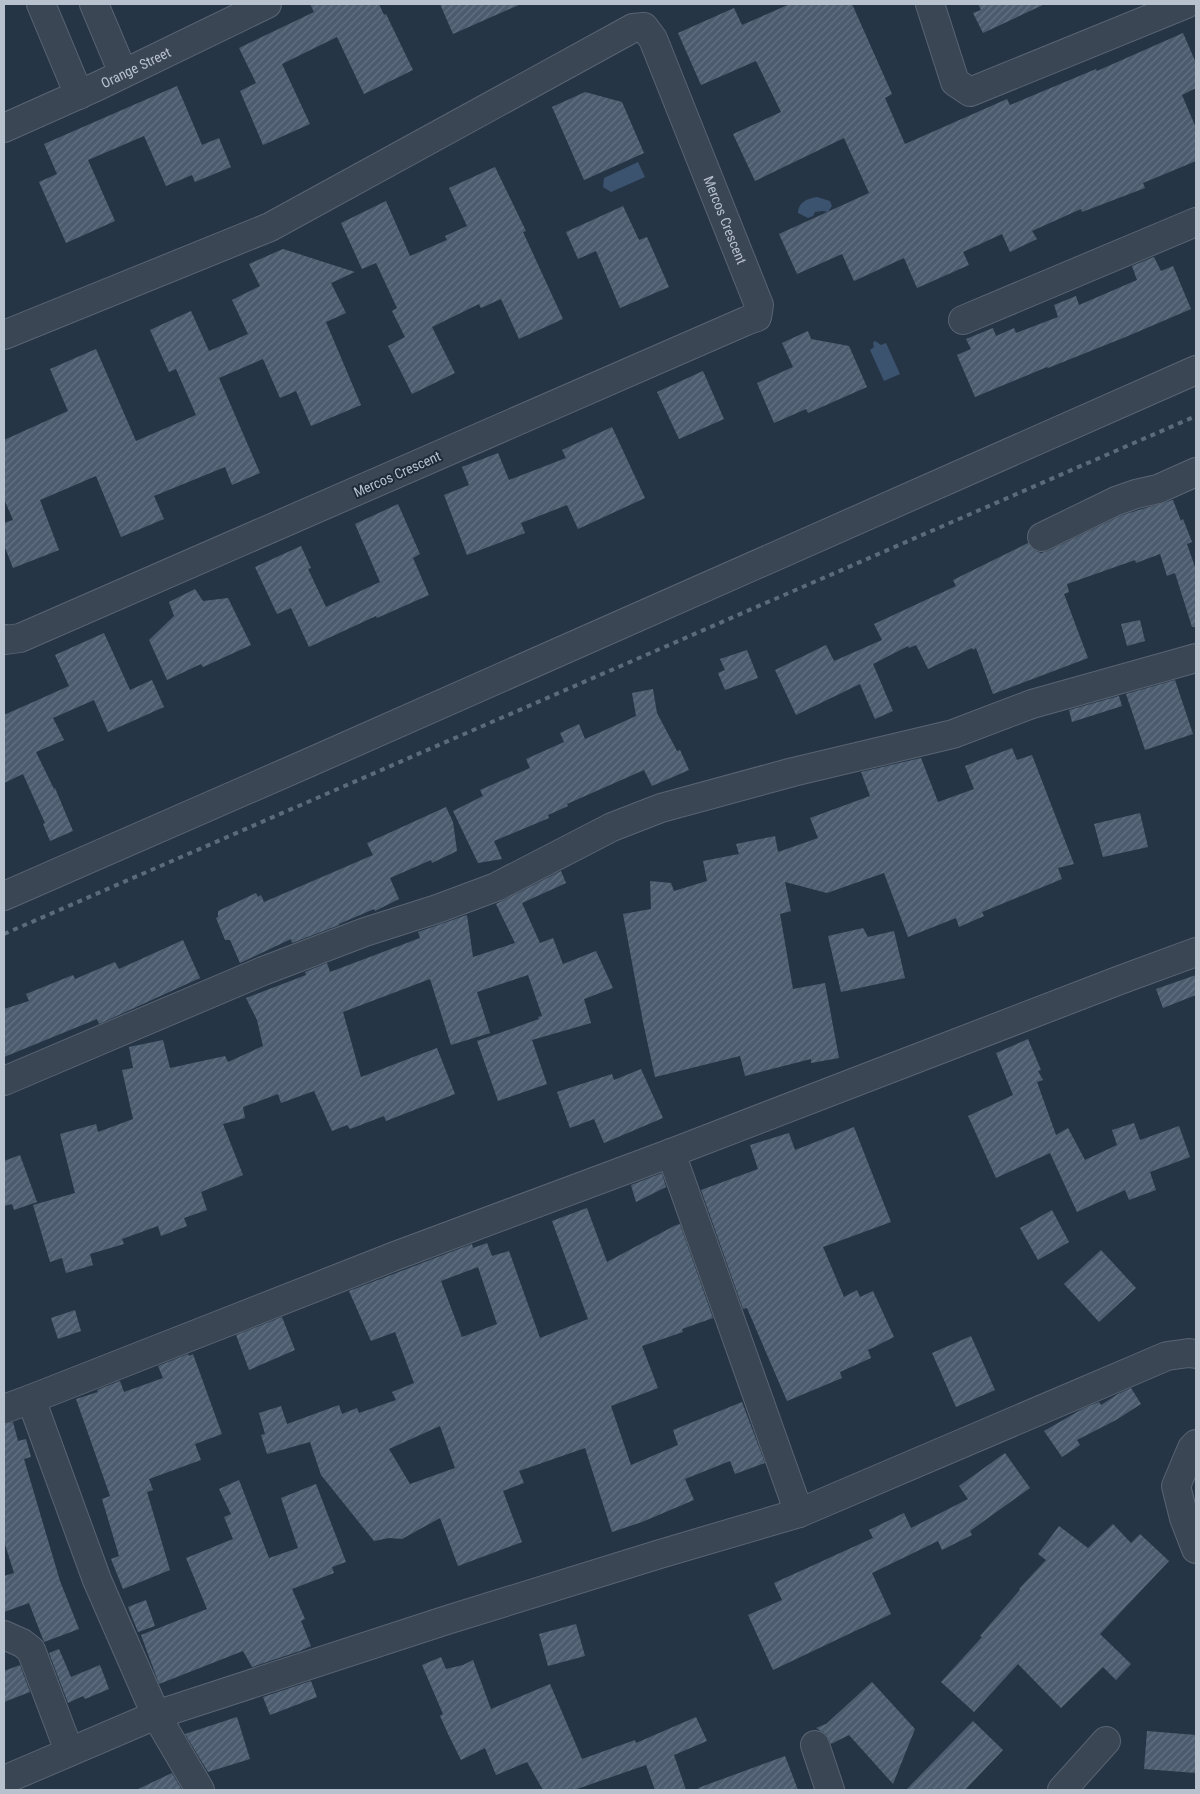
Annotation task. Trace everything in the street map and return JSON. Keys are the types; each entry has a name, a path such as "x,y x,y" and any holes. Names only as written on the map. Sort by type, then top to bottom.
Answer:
{"street":[{"path":"41,4 79,95"},
{"path":"94,4 123,73"},
{"name":"Orange Street","path":"4,128 79,95 267,4"},
{"path":"930,4 955,82 970,92 1186,4"},
{"name":"Mercos Crescent","path":"4,335 270,227 633,28 644,27 652,39 759,306 757,317 20,638 5,640 4,638"},
{"path":"964,320 1196,222"},
{"path":"4,896 1196,370"},
{"path":"1042,538 1116,502 1136,494 1158,489 1196,472"},
{"path":"4,1081 263,971 365,932 437,909 496,887 612,827 661,808 793,772 953,734 1032,704 1196,658"},
{"path":"4,1409 32,1400 395,1256 672,1153 1196,952"},
{"path":"672,1153 799,1513"},
{"path":"4,1780 156,1714 512,1600 799,1513 1167,1356 1194,1351"},
{"path":"32,1400 97,1580 156,1714 200,1790"},
{"path":"1196,1444 1192,1448 1176,1486 1184,1518 1196,1549"},
{"path":"4,1635 22,1643 31,1650 69,1752"},
{"path":"1062,1790 1106,1741"},
{"path":"815,1745 830,1790"}],"water":[{"path":"638,162 645,177 611,192 603,187 604,178"},
{"path":"817,197 830,201 832,206 828,212 815,212 813,216 808,218 798,213 802,203"},
{"path":"875,341 881,345 886,343 900,374 884,381 870,350 874,347 873,343"}],"building":[{"path":"310,4 379,4 384,15 386,14 413,70 364,94 337,37 282,64 310,124 263,145 240,91 256,83 239,48 314,12"},
{"path":"440,4 521,4 453,34"},
{"path":"790,4 852,4 892,94 885,98 905,144 1007,99 1010,105 1096,69 1097,71 1183,33 1196,63 1196,88 1182,95 1196,128 1196,161 1143,183 1145,188 1082,212 1081,209 1032,231 1037,239 1010,252 1002,234 963,252 969,265 917,288 904,258 854,281 842,254 797,274 779,234 869,193 844,138 755,181 733,134 781,112 756,61 701,85 678,33 734,8 742,25"},
{"path":"978,4 1045,4 983,33 973,13 981,10"},
{"path":"177,86 202,145 219,138 231,167 195,182 192,175 166,186 144,136 88,160 115,221 66,243 39,182 57,174 44,144"},
{"path":"585,92 622,102 644,153 584,180 552,107"},
{"path":"495,167 526,231 523,232 563,319 519,339 501,299 481,308 479,304 432,327 455,373 412,394 388,346 405,337 392,311 397,308 376,263 362,269 341,223 386,201 410,256 447,240 445,236 467,226 449,188"},
{"path":"623,206 639,240 647,237 669,287 620,308 596,251 578,259 566,232"},
{"path":"283,249 355,272 331,283 346,313 326,322 361,405 311,426 296,391 280,398 263,359 219,378 260,473 232,485 225,467 154,496 164,519 121,537 96,476 40,500 59,550 13,568 4,545 4,523 13,520 4,499 4,440 68,411 50,369 96,349 136,441 196,415 176,369 169,372 150,330 191,311 209,351 248,334 232,300 260,286 249,264"},
{"path":"1154,257 1161,271 1173,266 1191,309 975,397 957,355 971,349 966,339 993,328 996,336 1014,328 1016,333 1058,317 1054,305 1076,296 1079,305 1137,280 1132,266"},
{"path":"808,331 811,339 849,346 867,387 808,413 806,409 774,423 757,383 793,367 782,343"},
{"path":"703,371 724,419 679,439 657,392"},
{"path":"612,427 645,498 578,529 567,505 521,523 525,533 467,555 444,495 469,485 462,467 498,453 509,480 566,458 562,450"},
{"path":"1173,500 1192,542 1187,544 1196,570 1196,627 1192,627 1175,573 1167,576 1160,554 1136,563 1135,560 1067,584 1069,592 1064,594 1088,658 993,694 976,648 973,650 972,648 928,669 916,645 909,648 908,646 873,664 893,711 875,719 860,684 796,715 775,670 826,645 834,661 882,640 874,624 956,586 953,580 1028,543 1034,550 1041,553 1048,551 1122,515"},
{"path":"398,504 420,554 413,558 429,595 377,618 376,616 309,647 291,608 277,614 255,567 301,546 311,568 308,569 326,607 380,582 355,524"},
{"path":"195,589 203,601 228,598 251,645 203,667 201,664 167,680 149,640 174,616 169,602"},
{"path":"1140,620 1145,641 1127,646 1121,624"},
{"path":"104,633 130,690 152,680 164,707 108,732 94,700 53,718 64,740 36,752 55,788 73,831 50,841 43,824 45,823 23,774 4,783 4,715 69,686 55,655"},
{"path":"747,650 758,678 725,690 718,673 725,670 720,659"},
{"path":"1175,680 1193,734 1145,750 1126,694"},
{"path":"653,689 657,713 677,751 680,750 689,770 652,786 644,770 567,804 568,806 548,815 549,818 494,841 502,859 478,863 453,811 483,796 480,790 530,768 526,759 564,742 560,733 579,724 585,739 636,716 632,693"},
{"path":"1119,696 1122,706 1072,722 1069,710"},
{"path":"1012,748 1017,760 1032,755 1074,864 1058,868 1062,879 982,912 984,916 959,927 956,918 908,937 884,873 827,893 785,882 791,911 780,914 793,989 825,983 839,1058 811,1063 811,1059 745,1076 740,1056 655,1077 623,914 651,909 650,881 671,883 674,891 707,881 703,861 739,854 736,844 775,836 778,852 818,838 810,818 870,796 861,772 921,758 938,802 974,789 965,766"},
{"path":"446,807 453,822 457,851 432,863 431,860 390,878 399,899 375,911 374,909 292,943 291,939 240,963 230,940 225,940 216,918 218,917 218,911 256,893 258,897 261,895 264,902 373,855 367,843"},
{"path":"1140,813 1148,847 1103,857 1094,824"},
{"path":"561,871 566,883 522,903 540,943 553,938 563,964 596,951 613,988 584,999 591,1023 532,1040 547,1084 498,1101 477,1041 539,1019 538,1017 542,1016 528,975 477,992 490,1033 451,1045 430,979 343,1012 361,1077 437,1048 455,1094 386,1121 384,1116 350,1129 347,1125 332,1131 314,1091 281,1103 278,1094 243,1107 245,1118 223,1124 243,1175 201,1192 207,1210 184,1218 187,1226 161,1236 158,1226 122,1239 124,1244 90,1254 93,1265 66,1273 62,1258 50,1262 33,1205 75,1193 60,1134 96,1124 98,1132 133,1119 122,1070 133,1068 129,1047 163,1040 170,1068 225,1056 228,1062 263,1046 257,1020 246,998 306,975 305,972 327,963 330,972 420,938 418,932 467,915 473,957 515,943 496,904"},
{"path":"863,928 868,937 894,931 905,978 841,992 828,936"},
{"path":"183,940 200,978 99,1024 97,1019 4,1057 4,1009 29,1001 26,994 73,975 75,979 115,962 119,969"},
{"path":"1196,975 1196,995 1163,1008 1156,989"},
{"path":"1028,1039 1041,1070 1038,1071 1043,1080 1037,1082 1056,1135 1068,1128 1085,1160 1117,1145 1112,1130 1134,1123 1140,1140 1179,1126 1190,1157 1150,1172 1156,1190 1129,1200 1125,1190 1077,1212 1050,1153 996,1178 968,1116 1013,1095 996,1053"},
{"path":"641,1069 663,1118 604,1143 594,1119 570,1128 557,1092 612,1074 614,1080"},
{"path":"854,1127 891,1222 823,1247 844,1297 857,1290 860,1297 873,1291 894,1337 868,1350 871,1358 840,1372 842,1378 787,1401 747,1308 743,1309 701,1190 758,1169 750,1145 789,1133 795,1150"},
{"path":"20,1155 37,1202 14,1210 12,1204 4,1206 4,1161"},
{"path":"662,1173 666,1187 636,1202 631,1185"},
{"path":"587,1208 607,1262 680,1224 713,1318 682,1329 683,1332 642,1346 658,1388 611,1406 631,1465 678,1445 673,1430 742,1402 765,1463 735,1474 730,1461 685,1479 694,1500 642,1522 612,1532 585,1448 519,1471 524,1483 503,1491 522,1542 458,1566 440,1518 402,1539 389,1538 374,1541 321,1475 310,1442 267,1454 261,1435 265,1434 259,1413 281,1406 287,1424 339,1405 342,1414 357,1408 359,1413 396,1400 392,1392 414,1383 395,1332 371,1341 349,1291 472,1244 473,1248 487,1243 492,1256 509,1251 540,1338 588,1319 552,1221","holes":["478,1267 497,1324 462,1337 441,1281","440,1426 455,1468 410,1484 389,1449"]},
{"path":"1052,1210 1069,1242 1038,1260 1020,1228"},
{"path":"1101,1250 1136,1288 1099,1322 1064,1284"},
{"path":"75,1310 81,1331 58,1339 51,1318"},
{"path":"282,1317 295,1350 249,1370 236,1335"},
{"path":"971,1336 995,1390 956,1407 932,1353"},
{"path":"188,1354 189,1356 193,1354 222,1434 195,1444 201,1460 149,1479 153,1490 147,1492 170,1570 123,1589 111,1559 119,1556 102,1499 110,1496 76,1399 98,1392 97,1390 120,1381 124,1392 163,1378 158,1366"},
{"path":"1131,1388 1141,1404 1116,1420 1077,1440 1080,1445 1062,1457 1044,1431 1084,1408 1099,1402 1101,1405"},
{"path":"13,1422 18,1441 26,1439 31,1457 24,1459 60,1581 79,1629 44,1642 29,1603 4,1612 4,1576 14,1573 4,1541 4,1424"},
{"path":"1005,1453 1030,1488 970,1531 972,1535 942,1550 938,1541 872,1573 891,1614 773,1670 748,1615 782,1600 774,1583 873,1538 869,1530 904,1513 911,1528 968,1499 959,1486"},
{"path":"239,1480 269,1558 298,1548 281,1498 316,1484 346,1562 332,1567 334,1573 292,1589 305,1619 301,1621 311,1646 252,1667 243,1651 159,1684 141,1635 207,1609 186,1558 233,1539 224,1517 231,1514 219,1489"},
{"path":"1113,1524 1131,1543 1140,1534 1169,1561 1100,1634 1131,1664 1116,1680 1103,1667 1061,1708 1018,1664 974,1712 941,1682 982,1637 980,1636 1046,1560 1038,1554 1059,1526 1088,1548"},
{"path":"146,1600 155,1626 138,1632 128,1607"},
{"path":"576,1624 585,1656 548,1666 539,1634"},
{"path":"59,1649 71,1677 100,1665 109,1689 85,1699 83,1696 68,1703 49,1653"},
{"path":"441,1657 446,1669 463,1665 473,1660 491,1709 550,1684 582,1759 635,1740 636,1743 696,1717 707,1741 674,1755 686,1790 655,1790 646,1765 574,1790 543,1790 527,1762 496,1775 485,1748 461,1760 440,1716 443,1714 422,1665"},
{"path":"20,1665 30,1692 4,1702 4,1671"},
{"path":"311,1681 317,1697 270,1715 263,1697"},
{"path":"872,1682 915,1729 893,1784 849,1735 831,1744 826,1734 816,1728 826,1724"},
{"path":"237,1717 250,1759 208,1772 185,1734"},
{"path":"973,1721 1003,1750 965,1790 906,1790"},
{"path":"1147,1731 1196,1735 1196,1773 1144,1769"},
{"path":"785,1756 798,1790 699,1790 698,1788"},
{"path":"172,1773 182,1790 136,1790"}],"railway":[{"path":"4,934 1196,416"}]}
